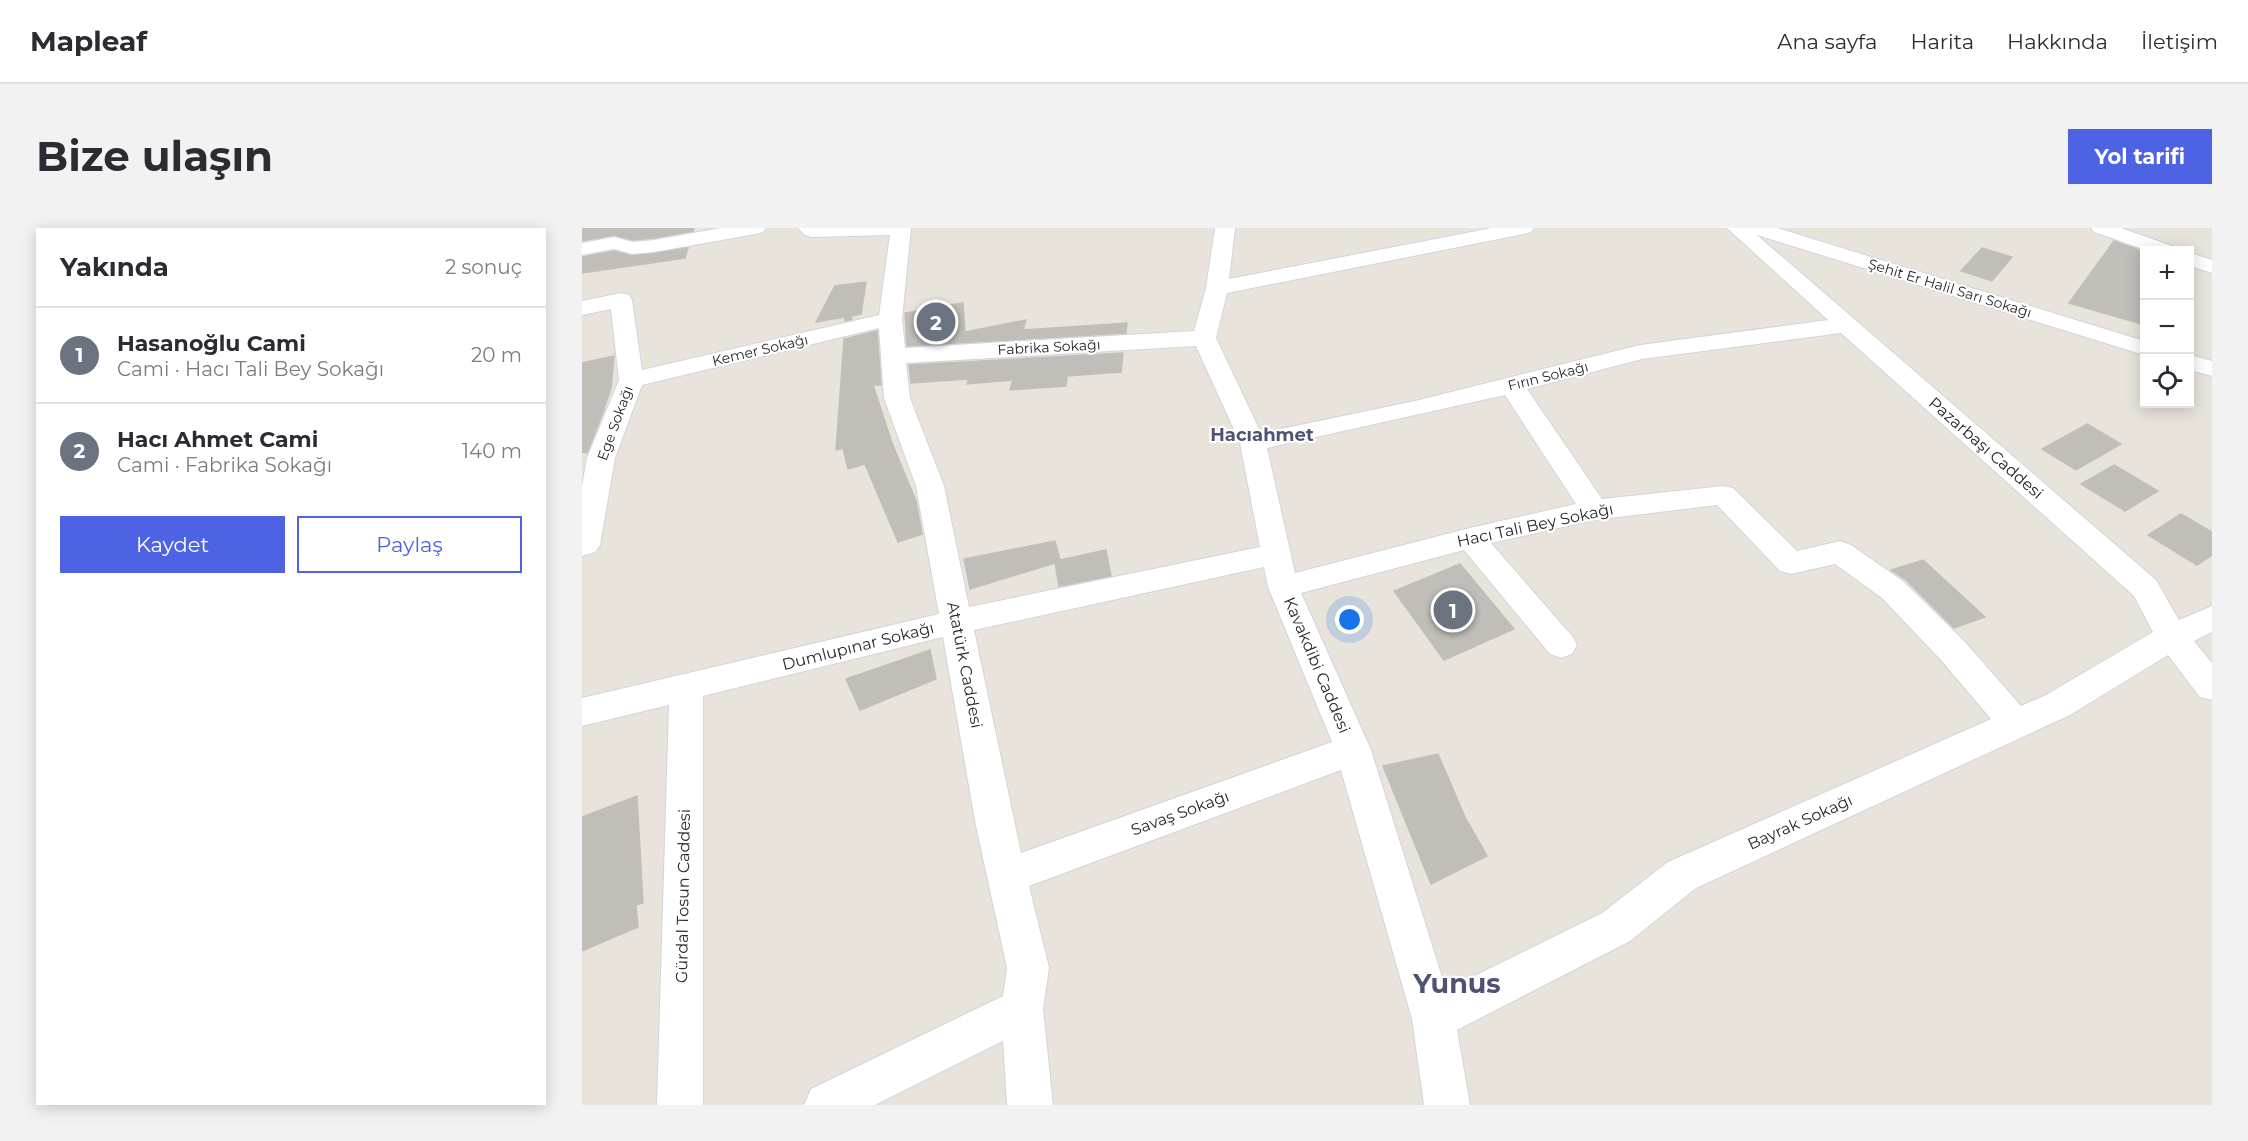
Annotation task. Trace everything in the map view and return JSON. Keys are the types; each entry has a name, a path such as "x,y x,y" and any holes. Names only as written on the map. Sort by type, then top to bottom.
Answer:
{"street":[{"path":"582,308 626,274 657,237 756,228"},
{"path":"808,228 812,231 901,228"},
{"name":"Atatürk Caddesi","path":"901,228 890,319 897,398 930,486 1007,876 1028,968 1022,1009 1030,1105"},
{"path":"1204,338 1217,288 1225,228"},
{"path":"1217,288 1524,228"},
{"name":"Pazarbaşı Caddesi","path":"1737,228 2145,588 2172,637 2212,687"},
{"name":"Şehit Er Halil Sarı Sokağı","path":"1756,228 2140,346"},
{"path":"2101,228 2153,246"},
{"path":"582,249 614,243 626,274"},
{"path":"2194,260 2212,267"},
{"name":"Ege Sokağı","path":"582,546 585,545 601,458 631,380 626,274"},
{"name":"Kemer Sokağı","path":"631,380 890,319"},
{"name":"Fırın Sokağı","path":"1253,443 1512,386 1640,352 1846,325"},
{"name":"Fabrika Sokağı","path":"894,356 1204,338"},
{"name":"Kavakdibi Caddesi","path":"1204,338 1253,443 1283,587 1353,750 1434,1019 1447,1105"},
{"path":"2194,363 2212,369"},
{"path":"1512,386 1594,510"},
{"name":"Hacı Tali Bey Sokağı","path":"1283,587 1470,538 1594,510 1723,495 1791,563 1840,552 1893,590 1953,651 2016,724"},
{"path":"1470,538 1562,645"},
{"name":"Dumlupınar Sokağı","path":"582,712 956,622 1275,554"},
{"name":"Bayrak Sokağı","path":"1434,1019 1616,927 1682,875 2058,705 2172,637 2212,618"},
{"name":"Gürdal Tosun Caddesi","path":"680,1105 686,688"},
{"name":"Savaş Sokağı","path":"1007,876 1353,750"},
{"path":"826,1105 1022,1009"}],"building":[{"path":"582,228 694,228 693,231 654,238 633,240 614,235 582,241"},
{"path":"2114,241 2140,250 2140,324 2069,303"},
{"path":"688,248 685,258 582,273 582,257 614,251 632,256"},
{"path":"1982,248 2012,257 1992,281 1961,271"},
{"path":"866,282 861,314 851,316 852,319 845,321 845,317 816,322 835,286"},
{"path":"963,303 965,332 1026,320 1023,330 1127,323 1126,333 907,346 905,313"},
{"path":"877,331 881,385 873,385 892,443 916,501 922,534 898,542 865,464 848,469 843,448 836,450 844,339"},
{"path":"1123,353 1121,372 1067,376 1066,386 1010,390 1013,380 967,384 969,379 911,383 909,365"},
{"path":"614,356 611,388 602,415 587,453 582,452 582,363"},
{"path":"2087,424 2121,444 2076,470 2042,449"},
{"path":"2114,465 2158,491 2125,511 2081,484"},
{"path":"2181,514 2212,532 2212,555 2197,565 2148,535"},
{"path":"1055,541 1060,560 1106,550 1111,576 1059,586 1055,563 970,589 964,559"},
{"path":"1923,560 1985,617 1954,628 1906,580 1891,570"},
{"path":"1460,564 1514,629 1444,660 1394,591"},
{"path":"930,650 936,679 860,710 846,679"},
{"path":"1438,754 1465,817 1487,856 1431,884 1383,766"},
{"path":"637,796 643,903 636,905 638,927 582,951 582,817"}],"place":[{"name":"Hacı Ahmet Cami","path":"936,322"},
{"name":"Hasanoğlu Cami","path":"1453,610"}],"district":[{"name":"Hacıahmet","path":"1262,435"},
{"name":"Yunus","path":"1457,983"}]}
